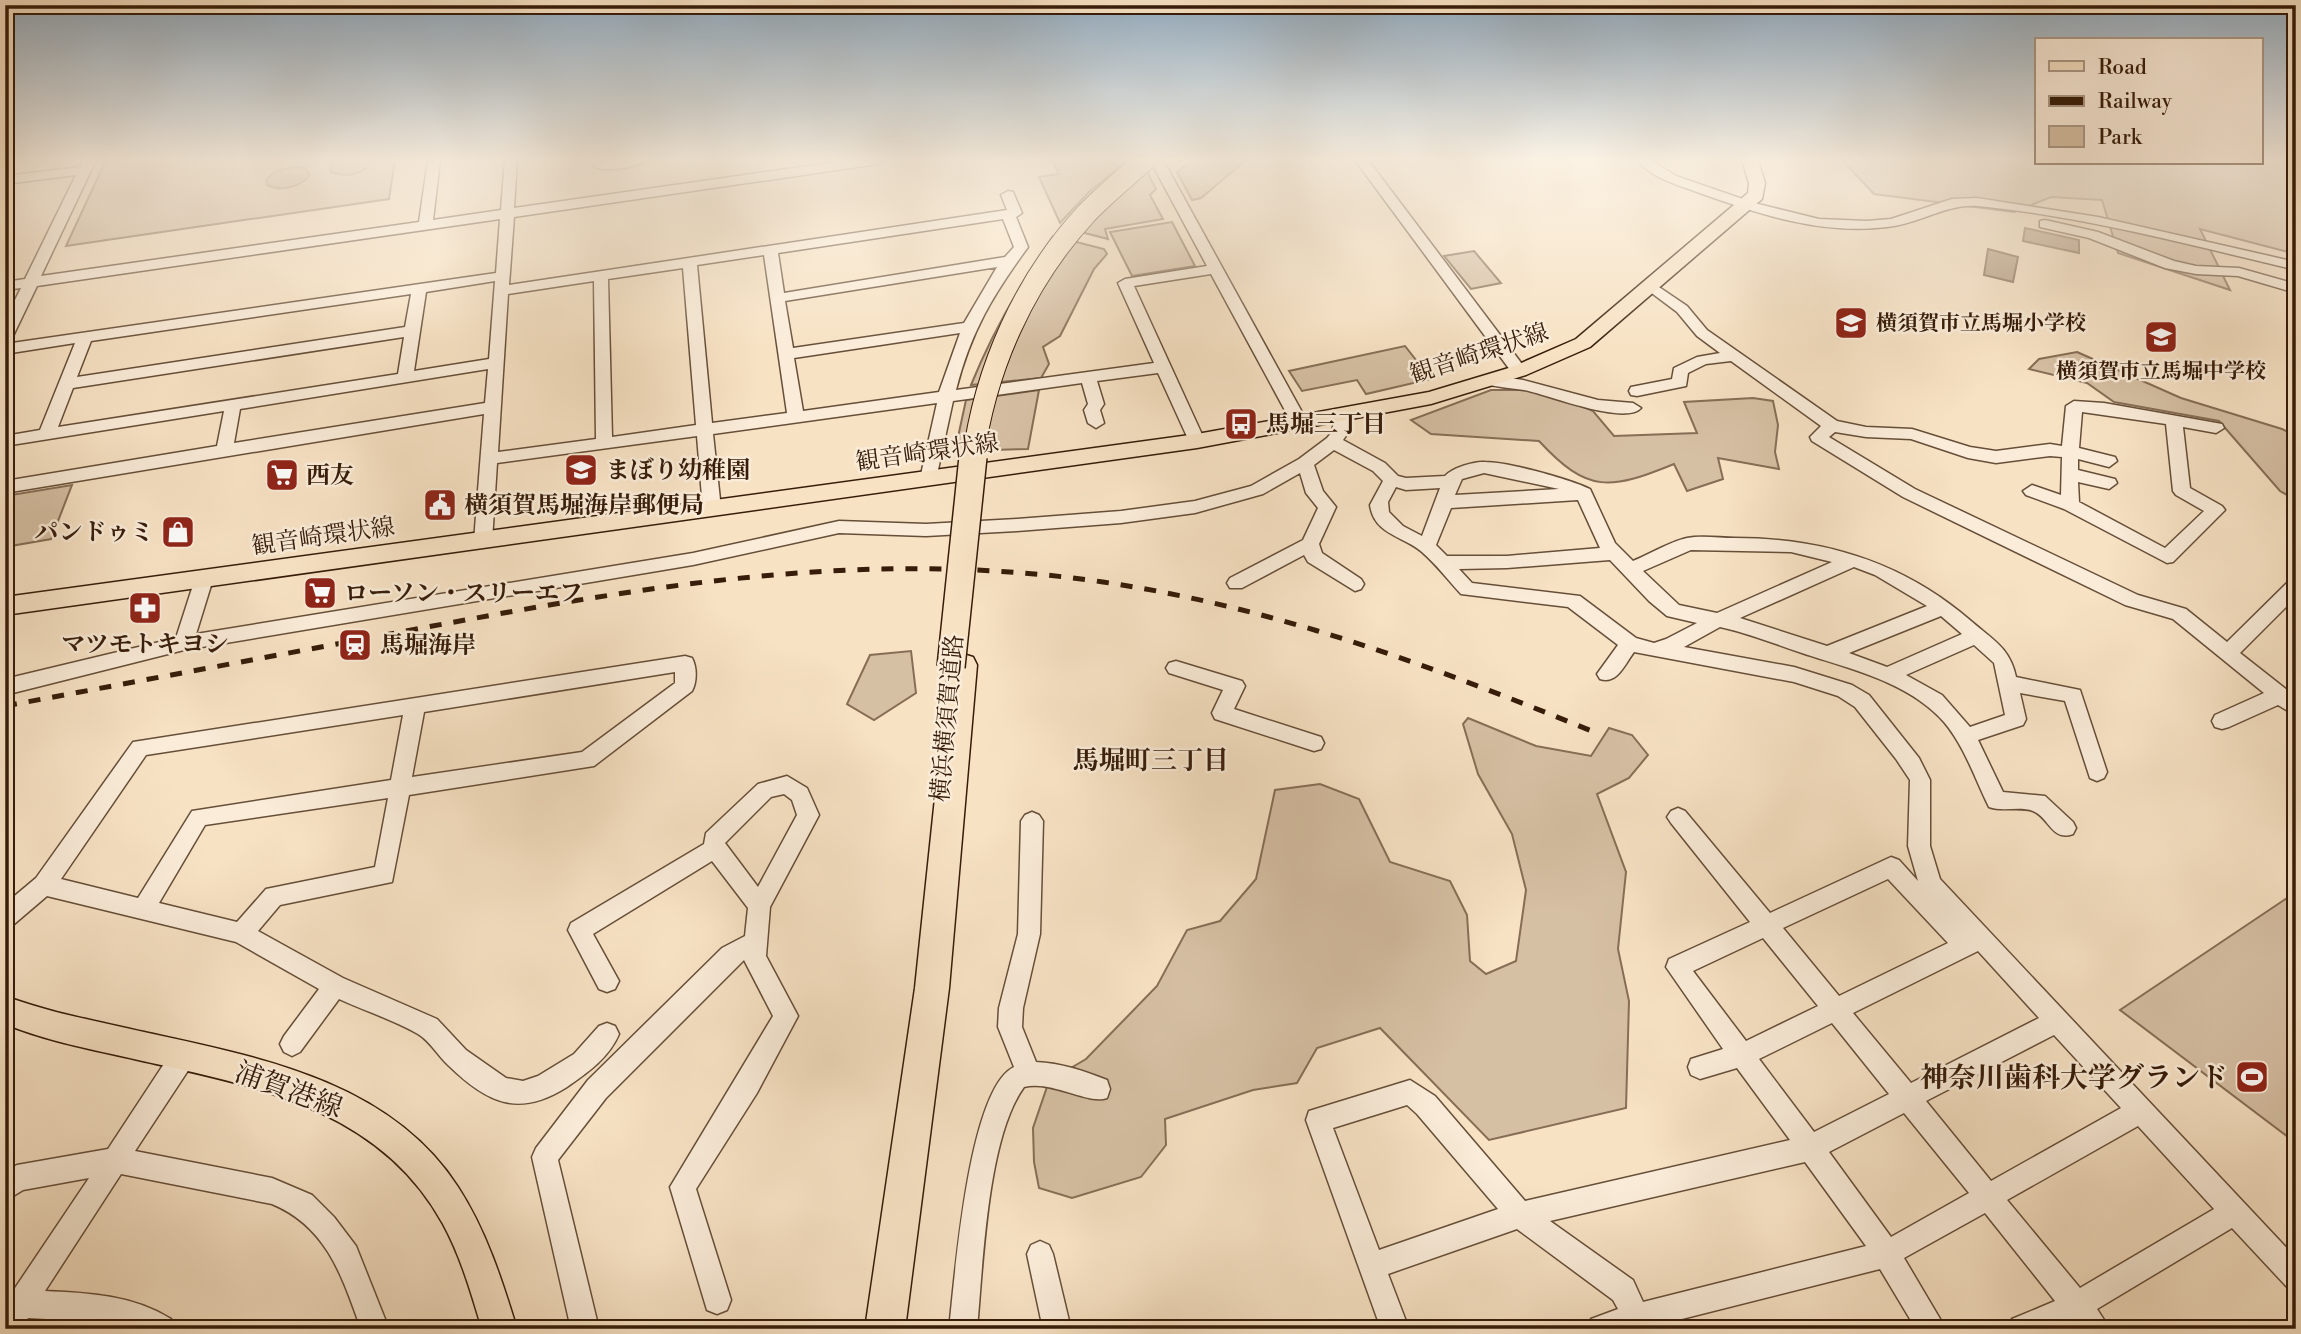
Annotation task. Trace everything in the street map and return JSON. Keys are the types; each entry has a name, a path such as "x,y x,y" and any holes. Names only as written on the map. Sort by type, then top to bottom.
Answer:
{"highway":[{"name":"横浜横須賀道路","path":"885,1329 932,988 974,439 1000,345 1026,295 1056,249 1080,222"},
{"name":"横浜横須賀道路","path":"868,1329 911,1041 984,440 997,382 1009,346 1032,296 1070,241 1087,222"}],"main road":[{"name":"観音崎環状線","path":"5,606 1197,441 1431,398 1519,371 1583,343 1723,222"},
{"name":"浦賀港線","path":"5,1010 37,1023 184,1055 308,1090 353,1111 393,1139 423,1170 453,1208 479,1263 500,1329"}],"street":[{"path":"5,336 60,222"},
{"path":"5,286 451,222"},
{"path":"483,541 506,222"},
{"path":"5,349 419,288 601,276 953,222"},
{"path":"928,479 945,397 969,327 1008,261 1021,247 1011,222"},
{"path":"1190,222 1300,423"},
{"path":"1408,222 1519,371"},
{"path":"1845,222 1872,225 1894,222"},
{"path":"2037,222 2065,227 2170,265 2196,270 2239,272 2296,289"},
{"path":"2108,222 2296,266"},
{"path":"327,240 330,224"},
{"path":"259,250 264,232"},
{"path":"191,260 195,245"},
{"path":"769,250 796,417"},
{"path":"120,270 125,255"},
{"path":"82,275 89,259"},
{"path":"777,299 1008,261"},
{"path":"690,262 707,429 712,509"},
{"path":"1197,441 1125,283 1216,269"},
{"path":"601,276 604,443"},
{"path":"1650,285 1682,309 1702,333 1832,426 1866,432 1912,434 1968,452 1996,457 2050,450 2109,461"},
{"path":"405,377 419,288"},
{"path":"786,354 969,327"},
{"path":"67,384 412,331"},
{"path":"47,434 85,337"},
{"path":"1637,391 1680,382 1680,372 1702,360 1734,356"},
{"path":"5,441 496,363"},
{"path":"489,459 1163,367"},
{"path":"1088,377 1096,404 1092,410 1096,423"},
{"path":"1491,380 1523,385 1598,405 1633,408"},
{"path":"224,450 233,404"},
{"path":"2070,505 2070,452 2074,406 2104,408 2216,428"},
{"path":"5,487 493,407"},
{"path":"5,687 184,643 693,559 839,527 926,530 1017,525 1121,517 1195,507 1257,489 1306,463 1333,442 1340,433 1343,416"},
{"path":"2032,491 2070,505 2167,557 2216,510 2182,491 2174,420"},
{"path":"1832,426 1818,438 1909,493 2132,600 2179,614 2288,702"},
{"path":"1333,442 1380,467 1392,480 1406,484 1450,482"},
{"path":"1236,583 1310,544 1327,507 1315,493 1306,463"},
{"path":"1427,546 1446,502 1450,482 1456,475 1484,467 1567,485 1584,493 1608,546 1655,596 1674,611 1737,624 1888,675 1922,690 1939,702 1967,736 1996,801 2038,802 2065,828"},
{"path":"2070,474 2109,482"},
{"path":"1392,480 1378,507 1382,516 1389,525 1427,546 1467,589 1573,601 1629,645 1765,668 1852,693 1862,701 1920,779 1918,852 1923,871 1973,943"},
{"path":"1446,502 1584,493"},
{"path":"1310,544 1314,557 1355,584"},
{"path":"1631,569 1689,544 1791,546 1853,560 1901,580 1943,607 2003,660 2016,719 1967,736"},
{"path":"1445,563 1507,562 1614,553"},
{"path":"1654,650 1672,645 1716,621 1853,560"},
{"path":"184,643 204,579"},
{"path":"2228,653 2292,595"},
{"path":"1828,654 1943,607"},
{"path":"1888,675 1976,636"},
{"path":"1608,674 1629,645"},
{"path":"5,918 44,885 140,748 685,663 685,686 587,760 199,817 143,909"},
{"path":"1176,668 1235,686 1222,713 1314,743"},
{"path":"2008,683 2073,695 2098,772"},
{"path":"2222,721 2288,702"},
{"path":"241,933 274,896 384,875 415,706"},
{"path":"717,1300 683,1187 748,1084 786,1016 754,957 754,943 759,906 808,816 800,794 787,785 765,790 714,841 715,848 759,906"},
{"path":"1678,817 2096,1329"},
{"path":"1028,1072 1010,1027 1011,1008 1036,925 1032,821"},
{"path":"607,981 579,930 715,848"},
{"path":"1931,1329 1886,1254 1677,967 1891,867 2057,1021 2296,1278"},
{"path":"44,885 241,933 335,986 429,1027 457,1058 501,1090 523,1093 544,1087 583,1062 607,1034"},
{"path":"585,1329 545,1157 597,1089 730,955 754,943"},
{"path":"1700,1067 1742,1055 1973,943"},
{"path":"292,1044 335,986"},
{"path":"1372,1266 1520,1215 1811,1148 2057,1021"},
{"path":"5,1328 184,1055"},
{"path":"963,1329 978,1200 993,1124 1006,1089 1015,1079 1028,1072 1064,1078 1098,1088"},
{"path":"567,1073 597,1089"},
{"path":"1395,1329 1318,1120 1410,1092 1426,1105 1520,1215 1623,1290 1639,1323"},
{"path":"1601,1329 1639,1323 1886,1254 2140,1111"},
{"path":"5,1188 17,1178 115,1160 272,1191 303,1204 325,1226 347,1255 375,1329"},
{"path":"2022,1329 2077,1305 2234,1212"},
{"path":"1040,1254 1057,1329"},
{"path":"22,1304 97,1308 143,1325"}],"green space":[{"path":"77,222 229,222 66,246"},
{"path":"1065,222 1144,222 1105,229 1108,239 1061,227"},
{"path":"1172,222 1195,266 1132,276 1110,232"},
{"path":"2109,222 2296,222 2296,254 2200,229 2230,290 2118,253"},
{"path":"1053,236 1104,249 1107,254 1094,269 1060,336 1043,347 1049,364 1041,378 971,385 1008,308"},
{"path":"1474,251 1501,283 1471,289 1444,256"},
{"path":"1405,346 1431,379 1366,394 1357,380 1302,391 1289,371"},
{"path":"2077,352 2181,398 2282,429 2296,436 2296,500 2280,491 2219,421 2114,402 2087,383 2029,369 2039,359"},
{"path":"1039,390 1028,449 955,451 966,400"},
{"path":"1491,390 1545,390 1593,411 1614,436 1697,433 1684,402 1753,398 1773,401 1778,425 1775,452 1779,469 1718,458 1723,479 1687,491 1674,464 1633,479 1601,482 1572,471 1539,441 1431,434 1411,420"},
{"path":"72,485 51,539 5,547 5,496"},
{"path":"911,651 916,693 874,720 847,704 870,655"},
{"path":"1468,718 1536,746 1591,756 1609,728 1632,735 1648,755 1629,778 1597,794 1626,872 1618,949 1629,1001 1626,1108 1489,1140 1380,1028 1317,1048 1297,1083 1253,1090 1165,1119 1166,1145 1141,1177 1072,1198 1039,1188 1034,1162 1033,1128 1049,1081 1086,1059 1157,986 1187,930 1220,921 1256,879 1275,790 1320,784 1359,799 1390,862 1450,881 1467,915 1470,961 1486,974 1516,961 1526,890 1512,834 1478,774 1463,724"},
{"name":"神奈川歯科大学グランド","path":"2296,892 2296,1143 2120,1010"}],"shaded area":[{"path":"2025,228 2079,240 2079,253 2023,241"},
{"path":"1988,249 2018,257 2013,282 1984,275"}],"railway":[{"path":"5,706 494,615 667,587 839,571 926,569 1014,572 1103,582 1230,607 1353,642 1594,732"}],"place":[{"name":"横須賀市立馬堀小学校","path":"1851,323"},
{"name":"横須賀市立馬堀中学校","path":"2161,337"},
{"name":"馬堀三丁目","path":"1241,424"},
{"name":"まぼり幼稚園","path":"581,470"},
{"name":"西友","path":"282,475"},
{"name":"横須賀馬堀海岸郵便局","path":"440,505"},
{"name":"パンドゥミ","path":"178,532"},
{"name":"ローソン・スリーエフ","path":"320,593"},
{"name":"マツモトキヨシ","path":"145,608"},
{"name":"馬堀海岸","path":"355,645"},
{"name":"神奈川歯科大学グランド","path":"2252,1077"}],"district":[{"name":"馬堀町三丁目","path":"1151,760"}]}
